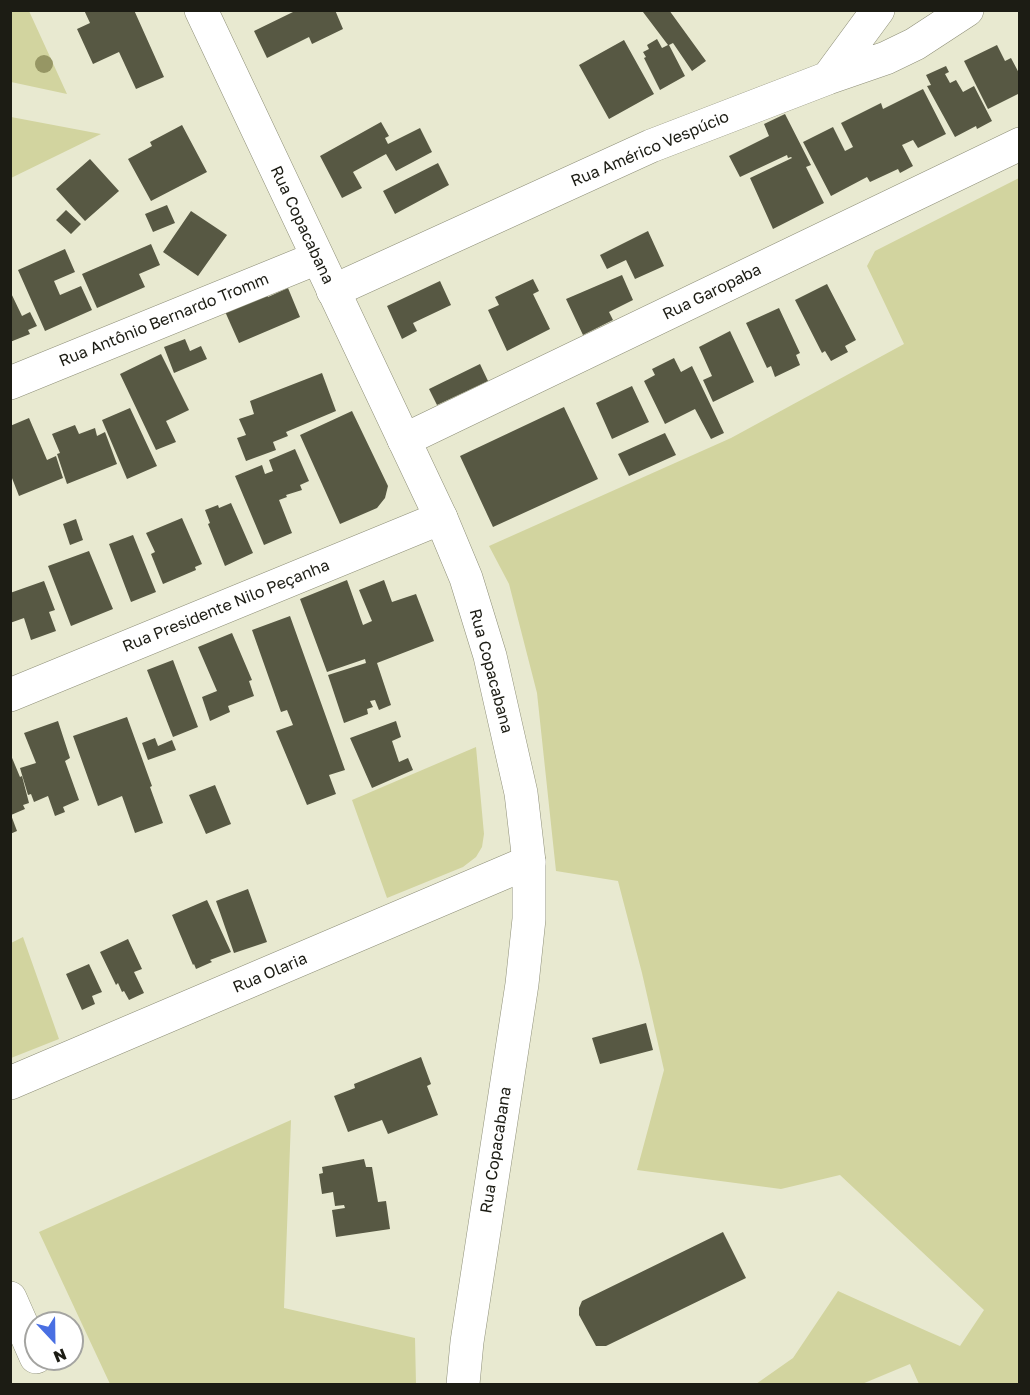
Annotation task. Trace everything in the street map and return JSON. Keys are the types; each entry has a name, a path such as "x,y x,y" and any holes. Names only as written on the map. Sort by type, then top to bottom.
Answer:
{"street":[{"name":"Rua Copacabana","path":"201,10 441,518 466,578 490,656 520,793 529,862 529,920 522,984 466,1342 463,1384"},
{"path":"828,78 878,10"},
{"name":"Rua Américo Vespúcio","path":"333,291 651,146 886,58 915,44 967,10"},
{"name":"Rua Garopaba","path":"404,440 1020,144"},
{"name":"Rua Antônio Bernardo Tromm","path":"10,383 317,258"},
{"name":"Rua Presidente Nilo Peçanha","path":"10,695 441,518"},
{"name":"Rua Olaria","path":"10,1083 529,862"},
{"path":"10,1298 24,1330"}],"green space":[{"path":"11,10 29,11 67,94 11,82"},
{"path":"11,117 101,134 11,178"},
{"path":"1019,178 1019,1384 919,1384 910,1364 862,1384 756,1384 793,1358 838,1291 960,1346 984,1310 840,1175 781,1189 637,1170 664,1070 642,973 618,881 556,871 537,693 509,584 489,546 731,438 904,344 867,266 875,251"},
{"path":"476,747 484,834 482,847 476,857 463,867 387,898 352,800"},
{"path":"23,937 59,1039 11,1058 11,943"},
{"path":"291,1120 284,1308 415,1338 416,1384 110,1384 84,1328 84,1311 76,1311 39,1232"}],"building":[{"path":"84,10 134,10 164,77 136,89 119,52 93,64 77,29 90,23"},
{"path":"292,10 335,10 343,29 312,44 309,37 267,58 254,31 293,12"},
{"path":"644,10 669,10 706,61 692,71 673,43 669,45 685,76 660,90 643,52 649,49 647,45 657,39 662,48 668,45 643,12"},
{"path":"624,40 654,94 609,119 579,65"},
{"path":"997,45 1005,61 1011,58 1020,75 1020,93 988,109 964,61"},
{"path":"946,66 949,72 945,74 950,83 956,80 963,92 974,86 992,121 955,137 927,86 931,85 926,75"},
{"path":"923,89 946,134 918,148 913,140 902,145 913,166 900,173 898,169 870,182 867,177 831,196 803,142 833,127 845,151 853,147 841,123 881,103 883,109"},
{"path":"785,114 811,165 806,167 824,203 773,229 750,178 792,158 788,158 787,155 740,177 729,156 769,136 764,124"},
{"path":"381,122 389,136 385,138 388,144 420,128 432,152 396,171 386,154 353,172 362,188 342,198 320,156"},
{"path":"182,125 207,172 151,201 128,159 152,146 150,142"},
{"path":"90,159 119,191 85,221 56,189"},
{"path":"438,163 449,185 395,214 383,191"},
{"path":"167,205 175,223 153,232 145,214"},
{"path":"66,210 81,224 71,234 56,220"},
{"path":"191,211 227,235 198,276 163,252"},
{"path":"648,231 664,266 635,279 626,260 607,269 600,255"},
{"path":"151,244 160,265 139,274 145,287 97,308 82,274"},
{"path":"65,249 75,272 54,281 60,295 81,286 92,310 45,331 18,270"},
{"path":"622,275 633,300 609,312 613,320 583,335 566,299"},
{"path":"533,279 539,291 533,294 550,329 507,351 488,310 499,305 495,297"},
{"path":"440,281 451,305 413,323 417,331 402,339 387,306"},
{"path":"827,284 856,340 845,346 848,352 831,361 825,351 822,353 795,300"},
{"path":"288,288 300,317 239,343 223,307 264,289 268,297"},
{"path":"10,291 22,316 30,312 37,326 28,330 30,334 10,342"},
{"path":"779,308 800,353 796,355 800,365 775,377 771,366 767,368 746,323"},
{"path":"730,331 754,382 713,402 703,380 712,376 699,347"},
{"path":"185,339 190,351 201,346 207,359 174,373 164,347"},
{"path":"161,354 189,410 166,421 176,442 156,450 120,374"},
{"path":"674,358 681,372 692,366 724,433 711,439 695,409 665,424 644,381 655,375 652,369"},
{"path":"480,364 488,381 437,405 429,389"},
{"path":"322,373 336,411 286,432 288,436 273,442 276,450 246,461 237,438 246,435 239,419 254,414 250,401"},
{"path":"632,386 649,422 612,439 596,403"},
{"path":"564,407 598,479 493,527 460,456"},
{"path":"130,408 157,466 127,479 102,420"},
{"path":"352,411 388,486 385,498 377,508 340,524 300,435"},
{"path":"29,418 47,460 56,456 63,478 19,496 10,473 10,426"},
{"path":"75,425 79,434 95,428 97,436 105,432 117,464 67,484 57,454 60,453 52,434"},
{"path":"665,433 676,455 629,476 618,454"},
{"path":"295,449 309,481 300,485 302,490 279,500 292,533 264,545 235,476 262,465 265,474 273,471 269,460"},
{"path":"231,503 253,553 225,566 208,524 210,523 205,510"},
{"path":"182,518 202,564 195,567 196,570 163,584 151,554 155,552 146,533"},
{"path":"76,519 83,540 70,545 63,524"},
{"path":"133,535 156,592 131,602 109,544"},
{"path":"89,551 113,609 71,626 48,566"},
{"path":"347,580 363,625 372,621 359,590 384,580 392,602 416,594 434,641 377,663 391,705 379,710 375,700 370,701 373,707 367,709 368,714 344,723 328,675 366,663 365,659 327,672 300,599"},
{"path":"44,581 55,610 49,612 56,631 31,640 24,618 10,623 10,593"},
{"path":"290,616 345,770 329,775 336,794 307,805 276,731 293,725 287,710 281,712 252,630"},
{"path":"232,633 252,680 249,681 254,696 228,706 230,712 210,721 202,697 217,691 198,647"},
{"path":"173,660 198,727 173,737 147,670"},
{"path":"127,717 163,823 135,833 122,796 98,806 73,736"},
{"path":"58,721 70,758 65,761 79,800 63,807 65,812 55,816 48,796 34,802 31,794 28,795 20,768 36,763 24,733"},
{"path":"396,721 401,737 392,741 399,762 408,758 413,770 372,788 350,738"},
{"path":"155,738 158,746 172,740 176,750 148,760 142,743"},
{"path":"10,753 20,777 22,776 29,803 23,805 25,809 11,815 17,831 10,834"},
{"path":"215,785 231,824 206,834 189,795"},
{"path":"248,889 267,942 234,953 216,901"},
{"path":"207,900 231,952 210,960 212,962 196,969 172,915"},
{"path":"128,939 142,969 134,972 144,993 129,1000 118,983 116,985 100,952"},
{"path":"89,964 102,992 92,996 95,1004 82,1010 66,974"},
{"path":"646,1023 653,1050 600,1064 592,1038"},
{"path":"421,1057 431,1084 427,1086 438,1115 388,1134 382,1120 348,1132 334,1096 355,1088 354,1084"},
{"path":"364,1159 366,1167 372,1167 378,1202 386,1201 390,1229 336,1237 332,1210 345,1208 344,1205 335,1206 333,1192 322,1194 319,1174 323,1173 322,1167"},
{"path":"723,1232 746,1278 606,1346 596,1346 579,1315 582,1301"}]}
